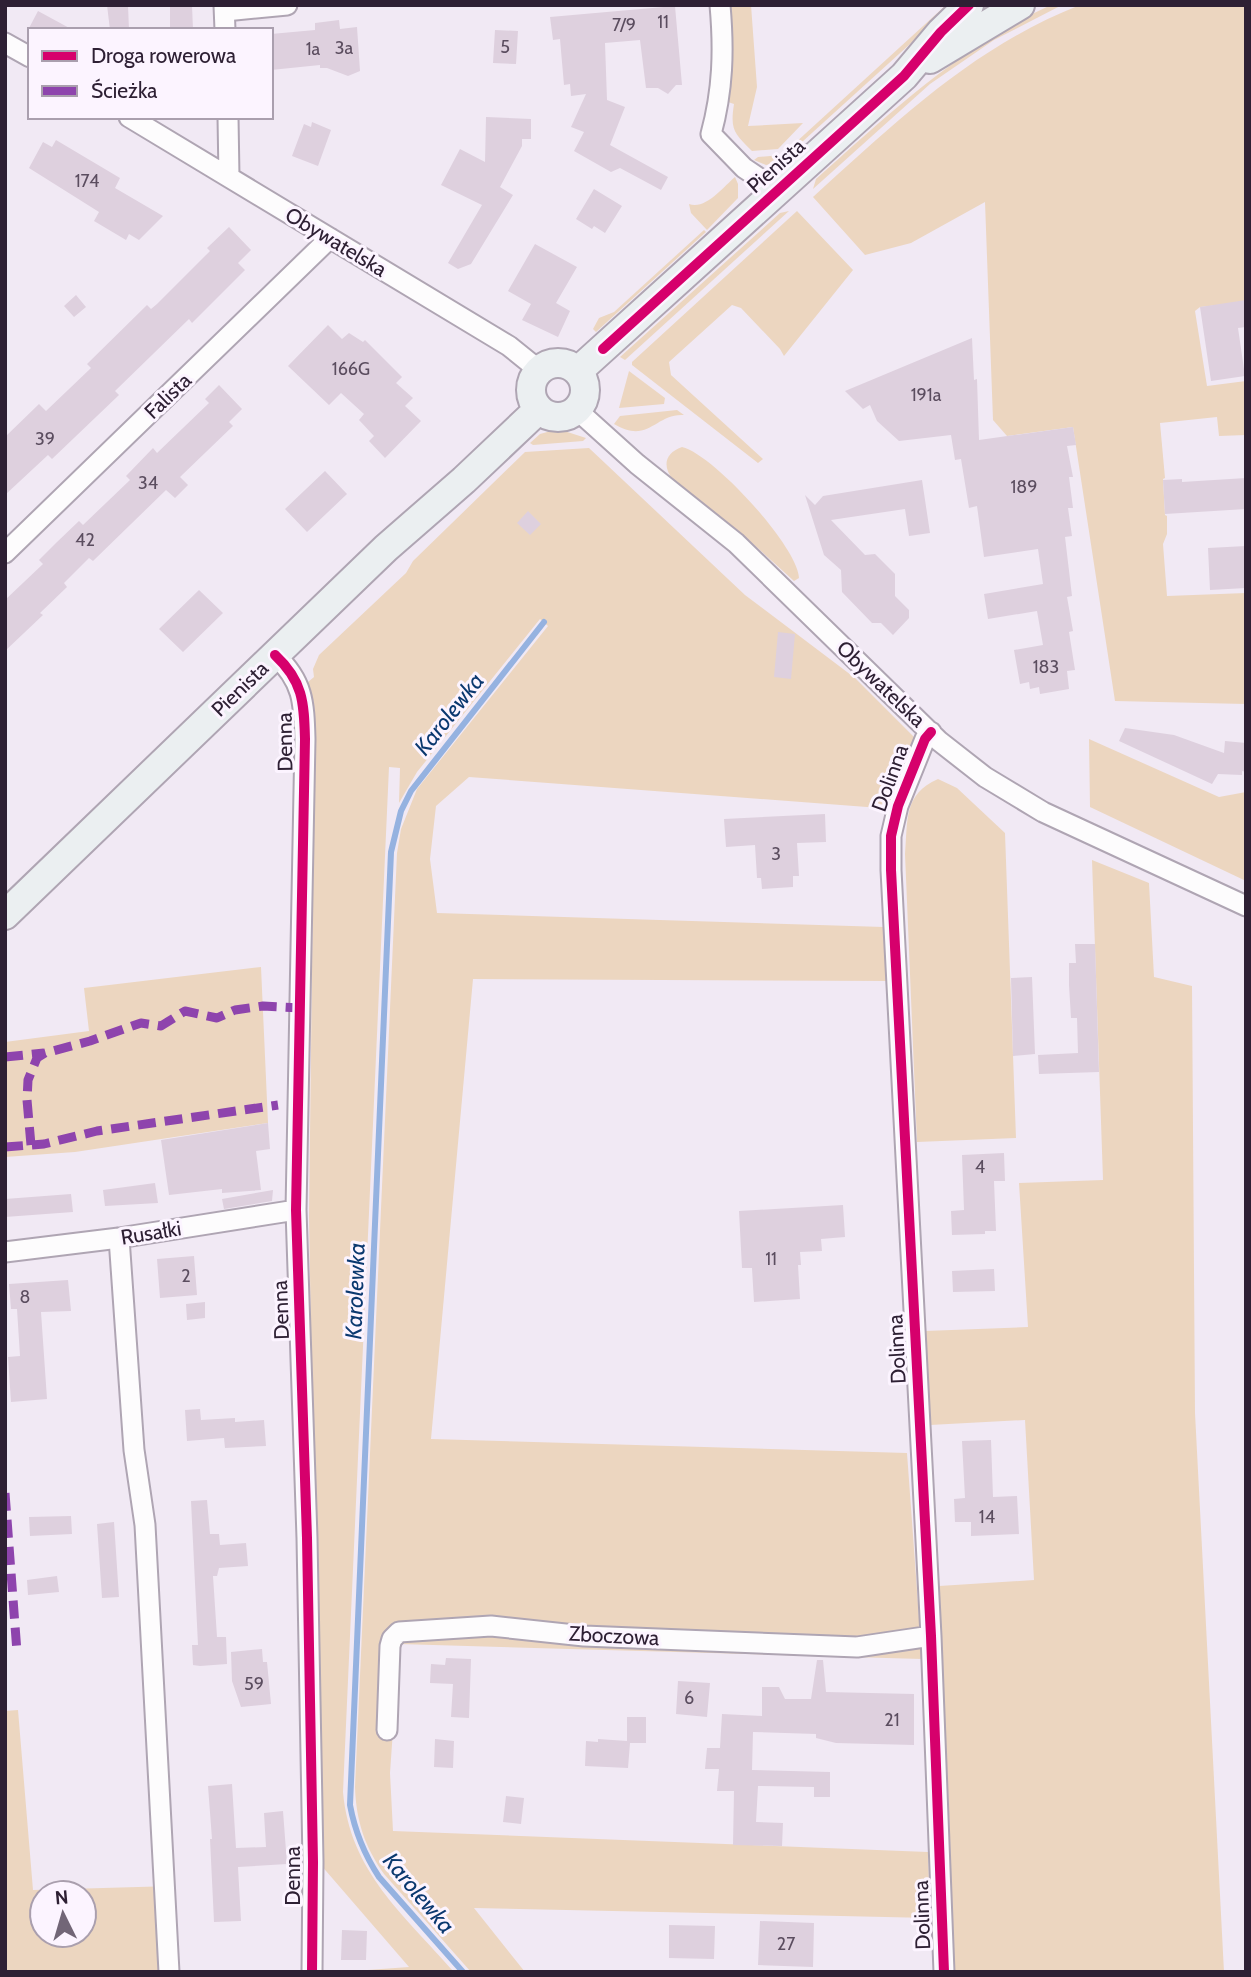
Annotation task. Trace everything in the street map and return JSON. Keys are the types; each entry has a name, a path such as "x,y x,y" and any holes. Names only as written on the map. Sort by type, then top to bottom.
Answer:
{"street":[{"path":"225,15 287,5"},
{"path":"720,5 722,85 711,134 744,168 778,190"},
{"name":"Pienista","path":"578,372 904,76 941,32 969,5"},
{"name":"Pienista","path":"904,76 1020,5"},
{"path":"5,43 28,56"},
{"name":"Obywatelska","path":"132,119 509,346 540,371"},
{"path":"228,119 229,177"},
{"name":"Falista","path":"5,553 330,238"},
{"path":"555,364 563,364 578,372 583,379 585,395 577,410 562,417 545,414 539,409 534,402 532,385 540,371 555,364"},
{"name":"Pienista","path":"5,915 386,548 464,480 539,409"},
{"name":"Obywatelska","path":"577,410 636,464 736,543 930,732 985,777 1043,812 1246,906"},
{"name":"Denna","path":"275,655 297,683 304,709 296,1210 307,1552 313,1862 312,1972"},
{"name":"Dolinna","path":"930,732 898,806 891,836 891,859 932,1636 944,1972"},
{"name":"Obywatelska","path":"1226,896 1246,899"},
{"name":"Rusałki","path":"5,1252 119,1238 296,1210"},
{"path":"119,1238 134,1450 145,1525 169,1972"},
{"name":"Zboczowa","path":"387,1730 390,1646 392,1639 399,1632 491,1626 583,1636 858,1647 932,1636"}],"shaded area":[{"path":"730,5 751,5 757,87 748,126 803,123 778,149 752,151 741,140 733,126 734,104 728,102 733,59"},
{"path":"946,5 953,5 780,162 766,165 754,160 758,157 782,155"},
{"path":"1051,5 1062,5 994,40 930,84 813,189 816,179 927,83 986,41"},
{"path":"1080,5 1246,5 1246,302 1200,307 1195,311 1207,386 1246,381 1246,435 1219,436 1217,417 1160,423 1167,516 1167,534 1163,544 1167,596 1246,593 1246,704 1115,701 1073,427 1007,436 993,420 985,202 911,243 865,255 813,197 906,114 970,64 1041,22"},
{"path":"735,177 738,198 707,230 691,213 689,204 708,201"},
{"path":"789,211 625,360 620,357 780,213"},
{"path":"797,211 853,270 784,356 741,308 732,305 669,362 671,375 763,459 758,463 632,365 632,362"},
{"path":"704,230 706,232 596,332 593,329 599,318 614,312"},
{"path":"629,371 665,398 664,404 619,408"},
{"path":"677,410 684,415 666,419 644,430 626,430 614,424 620,416"},
{"path":"558,429 586,438 583,441 533,445 530,443 540,434"},
{"path":"682,447 696,453 713,466 752,504 785,545 799,578 794,581 740,532 673,480 667,470 667,460"},
{"path":"589,448 745,595 855,678 915,738 880,808 469,777 436,806 430,859 437,913 884,927 887,981 473,979 431,1439 907,1453 922,1659 399,1644 390,1773 393,1831 928,1852 930,1918 474,1908 525,1972 471,1972 384,1874 363,1833 357,1811 355,1787 397,853 401,829 417,789 548,626 540,619 417,772 399,803 400,768 389,767 343,1792 356,1846 368,1869 382,1891 454,1972 340,1972 409,1967 320,1864 309,1216 315,723 314,703 308,682 314,677 313,669 319,655 406,573 413,561 525,452"},
{"path":"1089,739 1219,797 1246,792 1246,881 1090,807"},
{"path":"938,779 957,788 1005,833 1016,1138 917,1142 905,854 908,820 913,801 918,792"},
{"path":"1092,860 1149,883 1154,977 1192,986 1195,1413 1224,1972 952,1972 950,1836 939,1586 1034,1580 1025,1420 930,1425 925,1331 1028,1327 1019,1183 1103,1180"},
{"path":"261,967 268,1123 75,1152 5,1157 5,1042 89,1031 84,988"},
{"path":"18,1710 32,1879 28,1879 28,1949 98,1949 98,1888 173,1886 178,1972 5,1972 5,1711"}],"building":[{"path":"107,5 128,5 129,28 110,28"},
{"path":"170,5 192,5 193,28 170,28"},
{"path":"675,6 682,85 676,85 668,94 658,88 646,88 640,40 605,43 607,100 625,107 610,145 668,177 661,190 620,168 611,172 574,151 584,132 571,127 586,94 571,96 570,84 564,85 560,39 553,40 550,17"},
{"path":"38,11 69,28 29,28"},
{"path":"339,20 340,29 357,27 360,71 348,76 320,68 320,65 273,70 273,34 315,30 315,23"},
{"path":"495,30 518,31 516,64 493,63"},
{"path":"486,117 531,119 531,139 522,139 522,146 500,187 513,195 471,264 458,269 448,263 482,205 441,185 460,149 485,162"},
{"path":"312,122 331,130 318,166 292,156 304,124 311,127"},
{"path":"56,140 120,178 115,188 163,216 139,240 129,234 126,240 94,221 99,212 29,168 43,142 52,147"},
{"path":"594,189 622,206 605,233 576,219"},
{"path":"229,227 251,250 238,263 245,270 192,323 189,319 115,391 119,395 52,459 48,455 5,495 5,437 39,404 46,411 91,368 87,364 147,305 151,309 157,304 210,251 207,248"},
{"path":"535,244 577,267 556,303 570,311 558,337 522,320 531,304 508,291"},
{"path":"76,295 86,307 74,317 64,306"},
{"path":"1246,300 1246,327 1238,328 1245,376 1211,381 1200,307"},
{"path":"328,325 342,339 349,333 363,342 365,340 402,377 396,383 413,398 405,406 421,421 385,458 369,441 374,436 359,420 364,414 341,393 329,405 288,366"},
{"path":"972,338 974,380 977,379 979,440 1073,427 1076,445 1067,446 1073,477 1069,477 1073,508 1068,508 1072,536 1065,537 1072,596 1067,597 1073,631 1069,632 1075,670 1067,671 1069,689 1040,694 1039,687 1030,689 1029,682 1020,684 1014,650 1043,645 1037,611 988,619 984,594 1043,584 1038,549 984,557 977,506 969,508 961,459 955,460 951,435 899,441 877,421 870,405 863,409 845,391"},
{"path":"219,385 242,409 229,422 233,426 180,477 188,485 175,498 166,490 93,561 89,558 64,583 67,587 40,613 43,615 5,651 5,600 43,564 39,560 57,542 79,521 83,525 130,480 126,476 153,448 157,453 209,403 205,399"},
{"path":"325,471 347,494 307,532 285,509"},
{"path":"1246,478 1246,509 1165,514 1163,480 1182,479 1182,482"},
{"path":"922,480 930,533 909,536 905,509 831,520 865,555 875,554 895,574 895,596 909,610 909,618 893,635 881,623 872,623 842,592 841,570 824,555 805,495 815,505 823,496"},
{"path":"528,511 541,524 530,535 517,523"},
{"path":"1246,546 1246,588 1210,590 1208,548"},
{"path":"199,590 223,613 183,652 159,629"},
{"path":"778,632 795,634 791,679 774,677"},
{"path":"1125,728 1174,735 1224,753 1225,741 1246,743 1246,772 1242,771 1242,775 1218,774 1212,784 1119,741"},
{"path":"825,814 826,842 797,843 799,876 793,876 793,887 762,889 761,878 757,878 755,845 726,847 724,819"},
{"path":"1075,944 1095,944 1099,1072 1039,1074 1038,1055 1078,1053 1077,1018 1071,1018 1069,985 1069,963 1076,963"},
{"path":"1032,977 1035,1054 1013,1056 1011,978"},
{"path":"268,1123 270,1149 256,1151 261,1190 222,1193 222,1189 169,1195 161,1140"},
{"path":"1004,1153 1005,1181 994,1181 996,1231 952,1235 951,1211 964,1210 962,1155"},
{"path":"155,1183 158,1203 105,1206 103,1190"},
{"path":"273,1190 272,1201 224,1209 222,1199"},
{"path":"71,1194 73,1212 5,1217 5,1199"},
{"path":"843,1205 845,1237 821,1239 822,1251 800,1252 800,1299 754,1302 752,1268 742,1268 739,1211"},
{"path":"194,1256 197,1295 160,1298 157,1259"},
{"path":"994,1269 995,1291 953,1292 952,1271"},
{"path":"68,1280 71,1311 41,1312 47,1399 11,1402 8,1357 20,1356 17,1309 11,1309 9,1284"},
{"path":"205,1302 205,1318 187,1320 186,1304"},
{"path":"200,1409 201,1420 264,1420 266,1446 225,1448 224,1438 187,1441 185,1410"},
{"path":"991,1440 993,1497 1017,1496 1019,1534 971,1536 971,1522 955,1522 954,1499 965,1498 962,1441"},
{"path":"207,1500 210,1534 219,1534 220,1545 246,1543 248,1566 219,1568 217,1576 213,1576 217,1637 226,1637 227,1664 200,1666 193,1665 192,1645 198,1645 191,1501"},
{"path":"71,1516 72,1534 30,1536 29,1517"},
{"path":"114,1522 119,1597 102,1598 97,1524"},
{"path":"57,1576 59,1592 28,1595 27,1580"},
{"path":"262,1649 263,1662 267,1662 271,1704 241,1707 232,1681 231,1652"},
{"path":"446,1658 471,1659 469,1718 451,1717 453,1684 430,1683 431,1664 445,1665"},
{"path":"817,1660 823,1660 826,1692 914,1694 914,1745 836,1743 816,1738 816,1734 753,1732 752,1770 830,1772 830,1797 814,1797 814,1787 758,1786 756,1822 783,1823 782,1846 733,1845 734,1791 717,1791 719,1769 705,1769 707,1748 720,1748 722,1714 762,1716 762,1687 779,1687 785,1699 811,1699"},
{"path":"678,1681 710,1683 707,1717 676,1714"},
{"path":"627,1717 646,1717 646,1743 630,1743 628,1768 585,1766 586,1741 627,1741"},
{"path":"435,1739 454,1741 453,1768 434,1767"},
{"path":"232,1784 236,1848 266,1847 264,1813 283,1811 287,1864 238,1867 241,1921 214,1922 208,1786"},
{"path":"506,1796 524,1798 521,1824 503,1822"},
{"path":"760,1921 814,1923 813,1967 758,1965"},
{"path":"669,1925 715,1926 714,1959 669,1958"},
{"path":"342,1930 367,1931 366,1960 341,1960"}],"waterway":[{"name":"Karolewka","path":"463,1972 379,1877 361,1842 350,1805 391,852 401,811 411,791 544,622"}],"marked path":[{"path":"31,1145 28,1080 37,1058 45,1053 141,1023 161,1026 185,1011 217,1018 235,1010 263,1006 301,1008"},
{"path":"5,1057 44,1053"},
{"path":"5,1147 44,1144 97,1131 278,1105"},
{"path":"5,1493 17,1652"}],"cycle path":[{"path":"603,349 904,76 941,32 969,5"},
{"path":"275,655 297,683 304,714 305,739 296,1210 307,1538 313,1862 312,1972"},
{"path":"931,732 925,739 898,806 891,836 891,870 931,1636 944,1972"}]}
